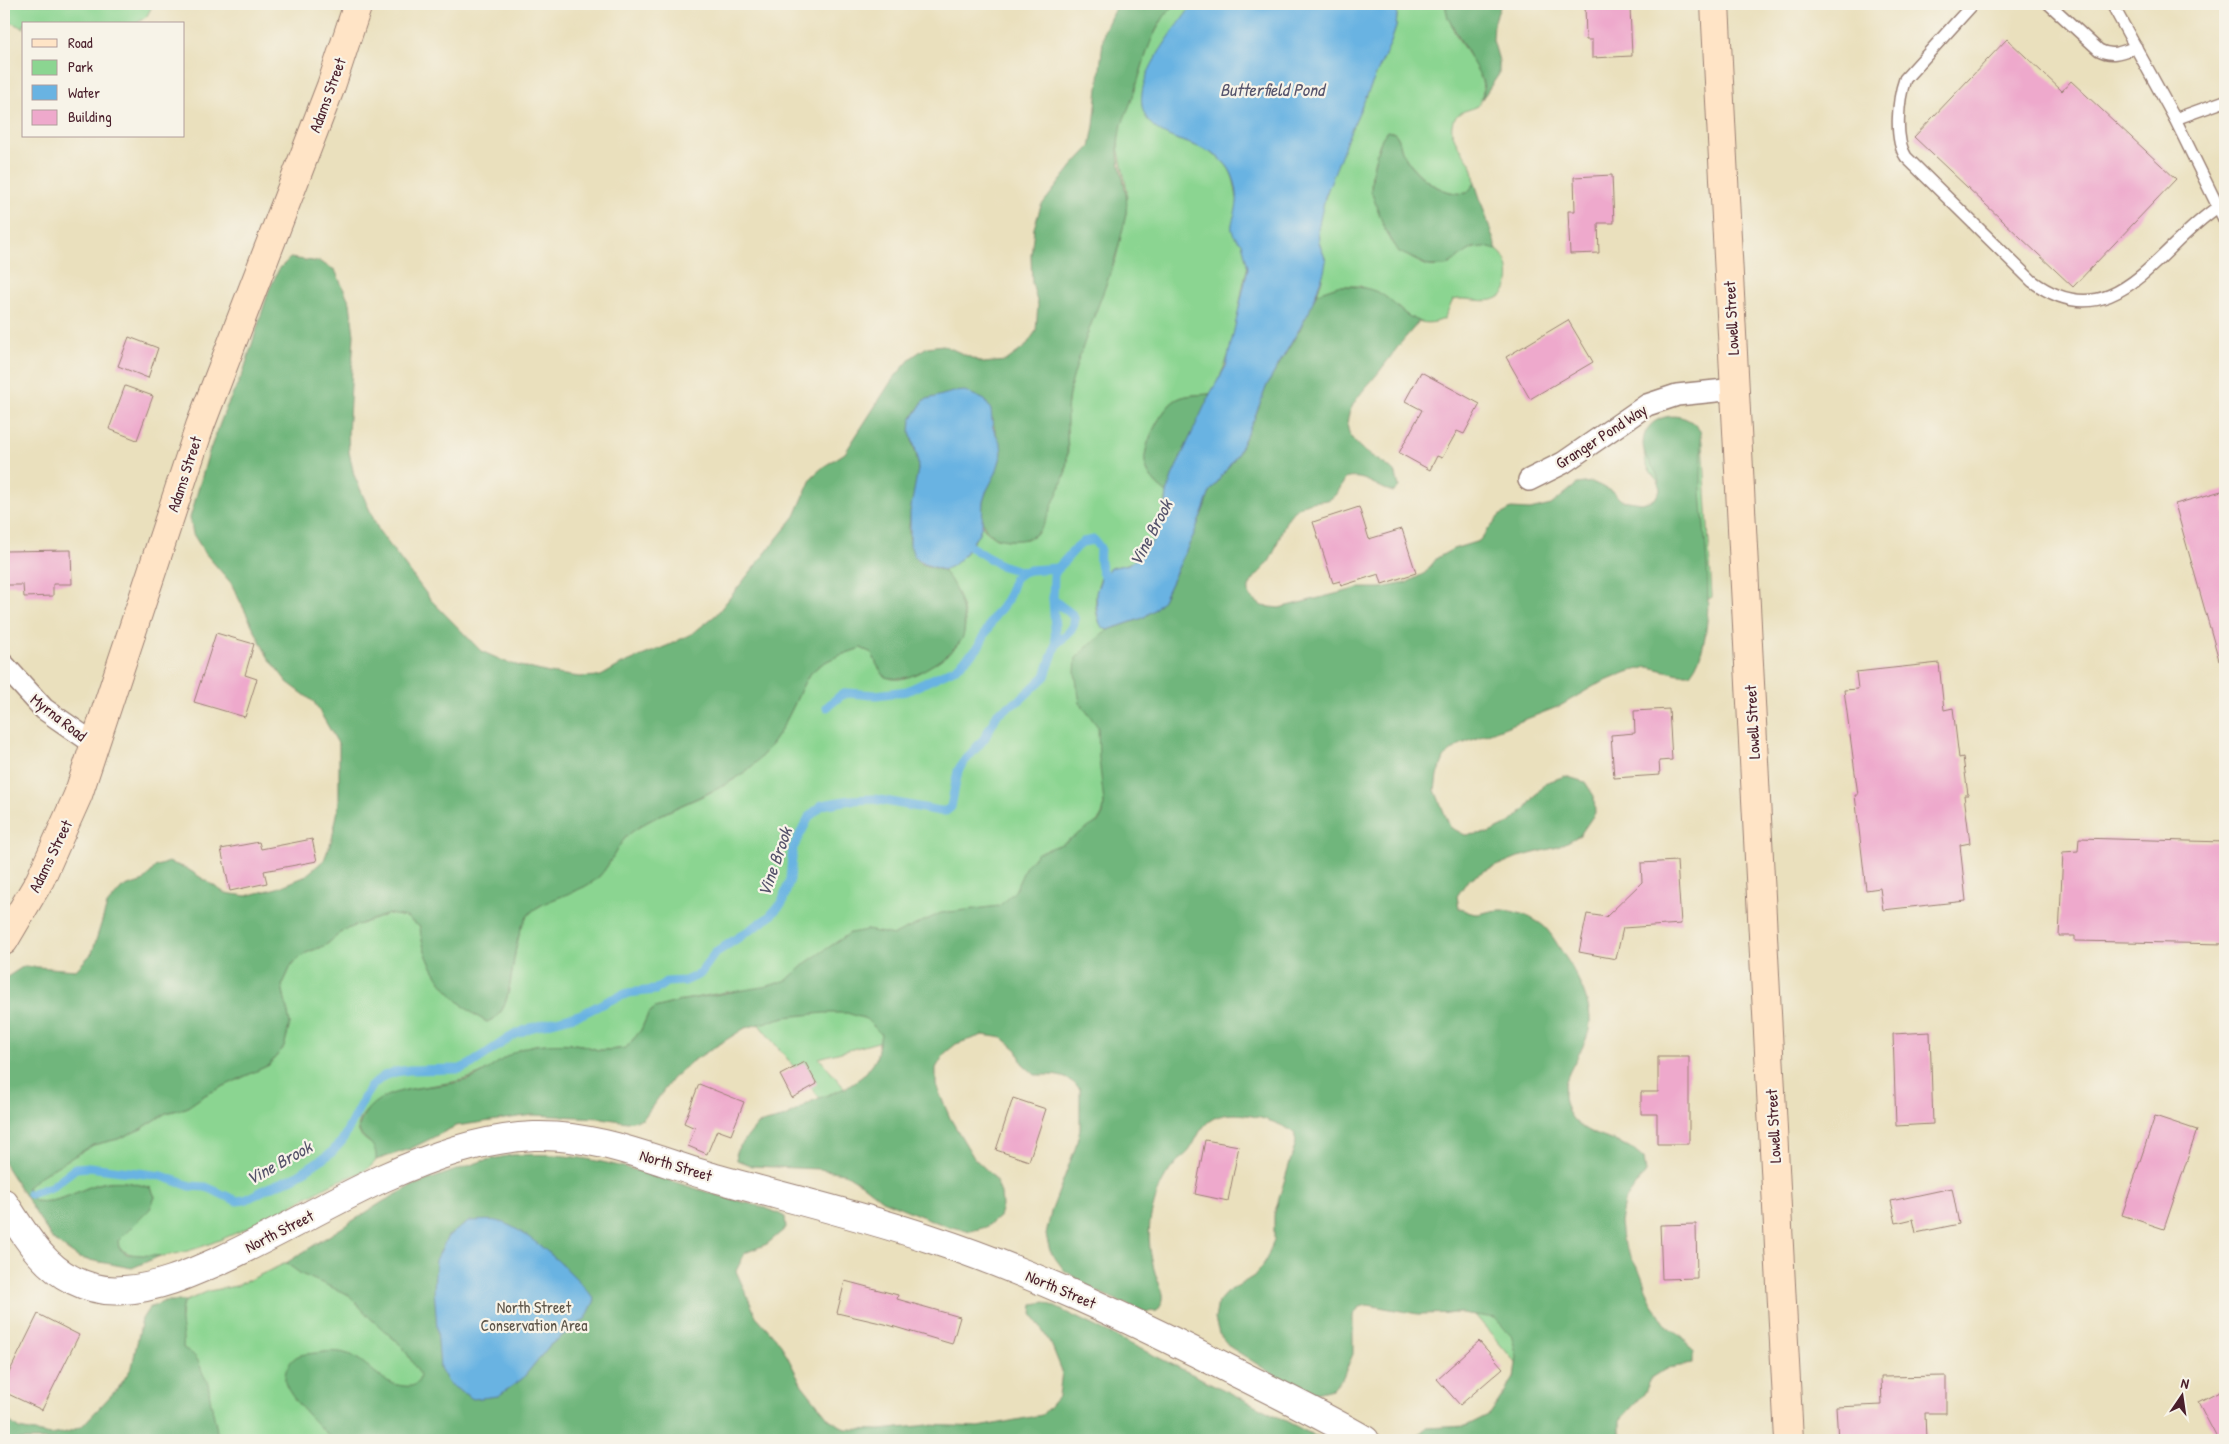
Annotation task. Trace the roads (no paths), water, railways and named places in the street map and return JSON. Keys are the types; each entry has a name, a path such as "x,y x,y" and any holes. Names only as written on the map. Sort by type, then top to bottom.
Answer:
{"main road":[{"name":"Adams Street","path":"4,941 50,860 70,818 96,746 197,434 331,86 358,4"},
{"name":"Lowell Street","path":"1715,4 1789,1440"}],"street":[{"name":"Granger Pond Way","path":"1529,480 1563,463 1647,405 1677,395 1735,389"},
{"name":"Myrna Road","path":"4,665 44,710 96,746"},
{"name":"North Street","path":"4,1203 38,1251 55,1269 86,1286 98,1289 122,1290 149,1286 194,1272 376,1182 452,1152 493,1141 530,1136 584,1140 855,1215 933,1240 1030,1276 1167,1338 1365,1440"}],"lane":[{"path":"1973,4 1906,79 1902,94 1899,142 1906,157 2032,281 2052,293 2076,301 2101,300 2113,296 2140,277 2193,225 2218,206"},
{"path":"2049,4 2099,50 2106,54 2114,54 2136,47"},
{"path":"2112,4 2175,119 2225,221"},
{"path":"2175,119 2225,101"}],"water":[{"name":"Butterfield Pond","path":"1193,4 1398,4 1396,27 1391,42 1350,132 1325,197 1318,229 1319,242 1326,261 1324,272 1309,312 1267,385 1237,455 1210,492 1194,534 1163,600 1143,618 1108,630 1100,624 1097,612 1096,593 1101,578 1110,568 1129,564 1142,555 1157,535 1165,515 1167,493 1173,474 1210,394 1226,366 1248,268 1242,243 1236,238 1232,229 1237,193 1232,174 1227,166 1210,152 1173,138 1153,126 1143,110 1142,93 1147,74 1157,55"},
{"path":"965,391 985,400 991,410 993,428 1001,444 1002,453 996,473 983,502 982,525 978,535 963,556 952,566 943,570 924,564 915,558 910,545 910,512 918,469 917,455 910,432 911,420 924,400 953,392"},
{"path":"490,1220 501,1222 525,1235 565,1267 595,1300 586,1318 550,1345 522,1379 498,1396 473,1399 449,1384 440,1368 434,1289 436,1260 448,1236 470,1221"}],"waterway":[{"name":"Vine Brook","path":"30,1194 51,1187 76,1168 89,1167 162,1176 190,1186 206,1187 237,1201 245,1200 295,1177 331,1153 342,1141 372,1085 384,1076 409,1070 460,1069 471,1064 512,1036 530,1028 582,1014 628,993 655,990 666,982 685,981 700,974 715,953 768,918 782,903 790,879 793,848 809,817 822,805 851,800 874,799 940,811 946,811 951,807 958,771 984,739 998,713 1020,700 1045,676 1056,644 1053,599 1054,575 1058,568 1083,542 1094,540 1100,548 1102,571 1111,582"},
{"path":"971,547 1000,565 1023,572"},
{"path":"827,707 840,696 847,693 876,695 907,691 956,668 977,649 994,617 1007,600 1015,578 1023,572 1030,570 1058,568"},
{"path":"1053,599 1073,616 1074,621 1074,625 1068,634 1056,644"}],"park label":[{"name":"North Street Conservation Area","path":"534,1316"}]}
